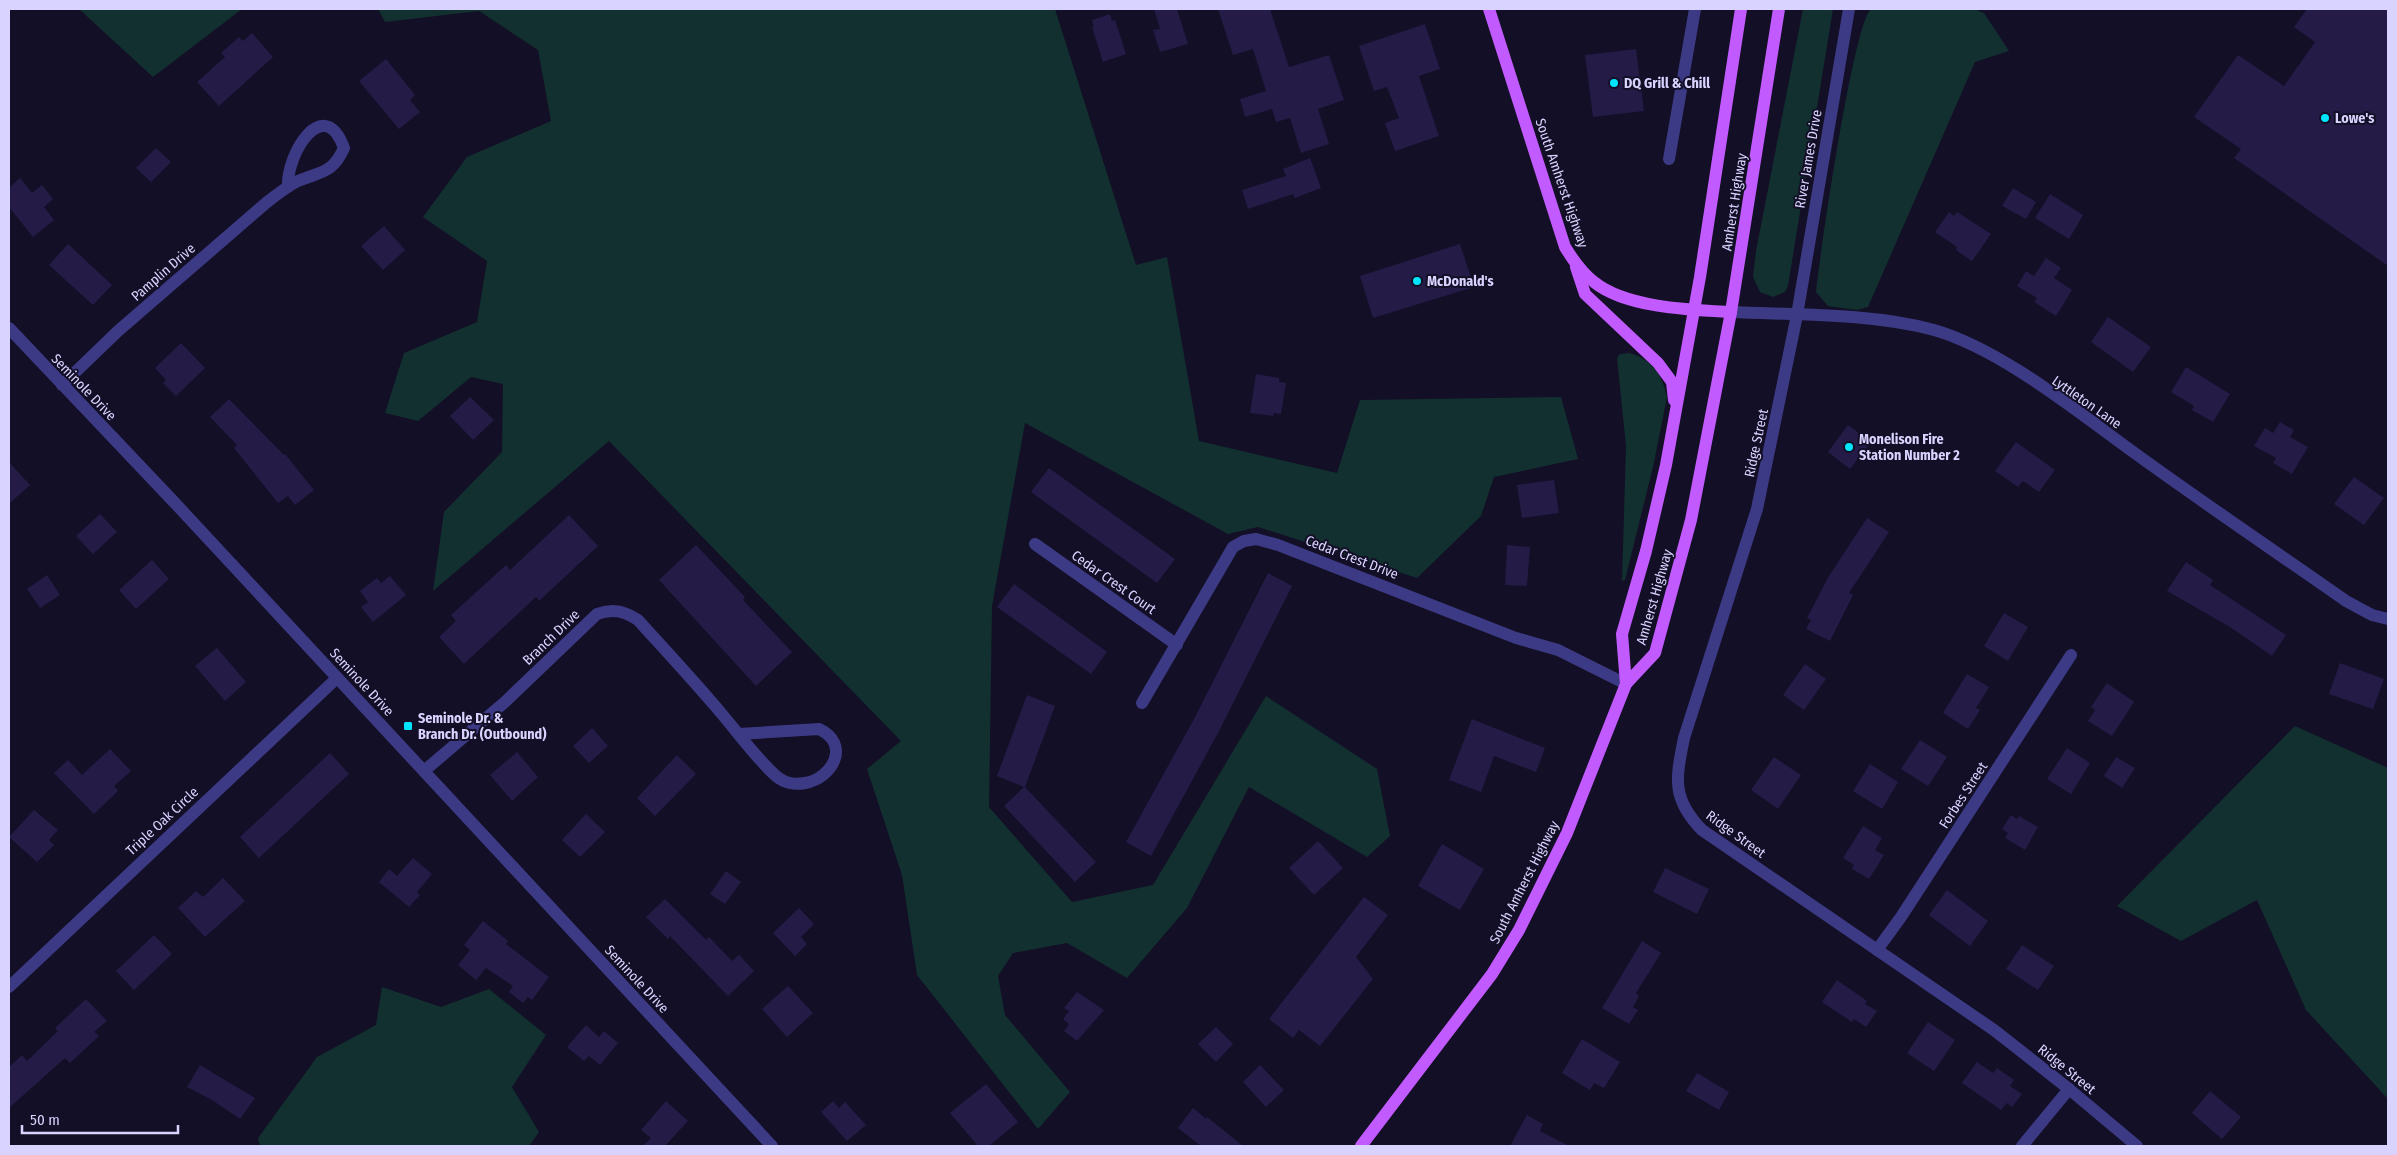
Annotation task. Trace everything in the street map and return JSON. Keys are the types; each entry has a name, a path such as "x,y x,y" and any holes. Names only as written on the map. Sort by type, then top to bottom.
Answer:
{"main road":[{"name":"South Amherst Highway","path":"1489,9 1543,173 1565,247 1576,265 1600,286 1624,296 1692,310 1731,312"},
{"name":"Amherst Highway","path":"1626,684 1622,634 1646,551 1676,416 1692,310 1700,277 1741,9"},
{"name":"Amherst Highway","path":"1626,684 1656,653 1691,520 1731,312 1779,9"},
{"path":"1576,265 1585,294 1658,364 1672,382 1676,416"},
{"name":"South Amherst Highway","path":"1361,1146 1492,974 1519,930 1567,833 1626,684"}],"street":[{"path":"1669,159 1695,9"},
{"name":"River James Drive","path":"1797,315 1849,9"},
{"name":"Pamplin Drive","path":"62,385 118,331 288,187 326,172 338,161 344,148 340,136 332,129 323,127 313,128 305,134 295,151 288,170 288,187"},
{"name":"Lyttleton Lane","path":"1731,312 1890,321 1934,330 1982,351 2073,408 2346,601 2372,615 2388,619"},
{"name":"Ridge Street","path":"1797,315 1757,508 1684,738 1679,766 1678,793 1690,818 1702,830 1994,1030 2137,1146"},
{"name":"Seminole Drive","path":"9,328 772,1146"},
{"name":"Cedar Crest Drive","path":"1142,702 1233,547 1244,541 1256,539 1375,582 1516,638 1558,650 1626,684"},
{"name":"Cedar Crest Court","path":"1035,544 1177,645"},
{"name":"Branch Drive","path":"424,771 505,702 597,614 614,610 627,613 638,620 739,734 777,776 786,782 798,784 811,782 825,774 832,766 837,754 836,744 828,734 819,729 739,734"},
{"name":"Forbes Street","path":"1877,950 1906,909 2071,655"},
{"name":"Triple Oak Circle","path":"9,987 337,678"},
{"path":"2022,1146 2069,1089"}],"green space":[{"path":"79,9 242,9 153,77"},
{"path":"378,9 1055,9 1136,265 1167,257 1199,441 1337,473 1360,400 1561,397 1578,459 1494,477 1481,516 1417,578 1258,527 1228,534 1025,423 992,606 989,807 1072,902 1153,885 1266,696 1377,769 1390,836 1367,857 1249,787 1187,908 1127,978 1067,943 1013,953 998,976 1005,1015 1070,1092 1038,1129 917,975 902,875 867,769 901,741 609,441 433,591 444,512 502,452 503,384 471,377 418,421 385,413 404,353 477,322 487,261 423,217 467,157 551,121 538,50 479,11 385,22"},
{"path":"1803,9 1833,9 1788,286 1785,292 1773,297 1760,292 1753,277 1756,251"},
{"path":"1871,9 1974,9 1984,13 2009,51 1975,62 1868,307 1857,310 1828,306 1816,292 1838,142 1855,55 1864,24"},
{"path":"1629,353 1650,363 1662,381 1667,397 1653,467 1625,580 1622,581 1626,446 1617,358 1620,354"},
{"path":"2295,726 2388,768 2388,1099 2306,1010 2257,900 2181,941 2117,906"},
{"path":"382,987 441,1007 489,989 546,1035 512,1087 539,1132 529,1146 260,1146 258,1138 317,1057 376,1025"}],"building":[{"path":"1154,9 1177,9 1188,44 1160,52 1153,30 1160,29"},
{"path":"1218,9 1270,9 1289,67 1329,55 1344,100 1318,109 1329,144 1301,153 1290,118 1276,122 1272,109 1245,117 1240,99 1266,91 1253,49 1233,55"},
{"name":"Lowe's","path":"2307,9 2388,9 2388,266 2234,158 2241,149 2194,117 2238,55 2284,86 2315,42 2294,27"},
{"path":"1110,14 1112,21 1115,20 1126,54 1103,62 1092,27 1094,27 1092,20"},
{"path":"1425,24 1440,69 1419,76 1439,136 1395,151 1385,123 1399,118 1387,87 1374,91 1359,46"},
{"path":"252,33 273,57 219,106 197,82 225,57 221,53 239,37 243,41"},
{"name":"DQ Grill & Chill","path":"1636,49 1644,111 1593,117 1585,55"},
{"path":"386,59 415,95 410,100 420,112 399,129 359,81"},
{"path":"156,148 171,162 151,182 136,168"},
{"path":"1310,158 1321,188 1295,198 1293,194 1248,209 1242,190 1286,176 1283,169"},
{"path":"20,178 32,193 42,185 53,199 44,207 54,220 33,237 9,207 9,188"},
{"path":"2013,188 2036,202 2026,219 2002,206"},
{"path":"2050,194 2083,215 2069,239 2035,218"},
{"path":"1949,212 1954,216 1957,212 1991,234 1972,261 1956,250 1957,247 1935,232"},
{"path":"384,226 405,250 383,270 361,246"},
{"path":"68,244 112,285 93,305 49,265"},
{"name":"McDonald's","path":"1460,244 1474,287 1373,318 1360,276"},
{"path":"2046,258 2061,268 2054,278 2072,290 2056,316 2034,302 2037,298 2017,286 2026,271 2034,276"},
{"path":"2108,317 2151,347 2133,372 2091,342"},
{"path":"181,343 205,368 176,396 163,383 166,380 155,368"},
{"path":"2186,367 2230,394 2213,422 2192,410 2194,406 2171,392"},
{"path":"1256,374 1279,378 1279,382 1286,383 1281,414 1274,413 1273,416 1250,413"},
{"path":"470,397 494,420 473,440 450,416"},
{"path":"229,399 285,454 314,490 295,505 288,496 278,503 234,448 237,445 210,417"},
{"path":"2280,422 2294,430 2290,437 2308,447 2292,474 2273,463 2276,458 2254,446 2265,428 2273,433"},
{"name":"Monelison Fire Station Number 2","path":"1848,425 1871,442 1850,469 1828,452"},
{"path":"2016,442 2055,470 2039,492 2023,481 2018,487 1995,471"},
{"path":"9,462 30,485 9,504"},
{"path":"1049,468 1175,559 1157,583 1031,492"},
{"path":"2354,477 2384,498 2364,525 2334,504"},
{"path":"1554,480 1559,513 1522,518 1517,485"},
{"path":"100,514 117,532 93,554 76,536"},
{"path":"569,515 598,546 539,601 536,597 464,664 439,637 456,621 451,615 506,565 510,570"},
{"path":"1867,518 1889,532 1849,593 1853,595 1830,641 1806,629 1811,620 1807,618 1829,576"},
{"path":"696,545 745,597 743,600 792,652 756,686 659,580"},
{"path":"1507,545 1530,547 1527,586 1505,585"},
{"path":"152,560 169,579 136,609 119,590"},
{"path":"2186,562 2213,580 2210,585 2286,635 2272,656 2230,627 2167,591"},
{"path":"1268,573 1292,586 1218,733 1151,856 1126,842 1194,719"},
{"path":"47,575 60,595 40,608 27,589"},
{"path":"390,576 406,595 373,622 361,607 368,602 360,591 377,578 381,583"},
{"path":"1014,584 1107,652 1091,674 997,607"},
{"path":"2004,613 2028,627 2008,661 1984,646"},
{"path":"217,648 246,682 225,701 195,666"},
{"path":"2340,663 2384,679 2373,709 2329,694"},
{"path":"1805,664 1826,679 1804,710 1783,695"},
{"path":"1967,674 1989,687 1976,708 1980,710 1968,729 1943,713"},
{"path":"2107,683 2134,702 2112,736 2088,721 2095,710 2091,707"},
{"path":"1027,695 1055,706 1025,787 1096,862 1075,882 1004,806 1024,787 997,776"},
{"path":"1472,719 1545,748 1536,772 1494,756 1481,792 1449,780"},
{"path":"592,728 608,746 589,763 573,746"},
{"path":"1920,740 1947,757 1928,786 1901,769"},
{"path":"2067,748 2090,763 2071,794 2047,779"},
{"path":"110,749 131,771 114,786 118,791 94,814 54,773 68,760 82,775"},
{"path":"517,752 538,777 512,801 490,775"},
{"path":"330,753 349,774 259,858 240,837"},
{"path":"677,755 696,774 655,816 637,798"},
{"path":"1774,757 1801,775 1778,809 1751,790"},
{"path":"2116,757 2135,768 2122,788 2104,776"},
{"path":"1870,764 1898,782 1882,809 1853,791"},
{"path":"34,810 58,830 49,840 54,845 37,862 9,837"},
{"path":"586,814 605,832 580,857 562,840"},
{"path":"2011,815 2017,819 2019,816 2038,827 2025,850 2005,838 2008,833 2002,829"},
{"path":"1863,826 1882,838 1875,850 1884,855 1869,879 1852,869 1854,865 1843,858"},
{"path":"1318,841 1343,868 1314,895 1289,868"},
{"path":"1442,844 1484,869 1460,910 1418,886"},
{"path":"413,858 432,874 417,892 420,895 409,907 379,882 389,869 397,876"},
{"path":"1665,868 1709,889 1697,914 1653,892"},
{"path":"726,871 741,882 725,904 710,894"},
{"path":"223,878 245,901 205,937 178,908 196,891 203,897"},
{"path":"1947,890 1988,921 1970,946 1929,915"},
{"path":"1364,897 1388,915 1356,957 1373,979 1320,1046 1299,1030 1293,1038 1269,1019"},
{"path":"665,899 706,940 709,937 732,961 739,955 754,971 728,996 670,936 668,939 646,917"},
{"path":"799,908 814,924 801,937 807,944 795,956 773,933"},
{"path":"483,921 508,941 506,944 549,977 532,1000 528,997 523,1003 509,992 513,986 486,968 476,980 458,965 470,950 464,945"},
{"path":"154,935 172,954 134,990 116,971"},
{"path":"1642,941 1661,953 1636,993 1639,996 1633,1007 1638,1010 1629,1024 1602,1008"},
{"path":"2022,945 2054,966 2038,990 2006,969"},
{"path":"1837,980 1867,1001 1865,1004 1877,1011 1866,1027 1854,1019 1852,1022 1822,1002"},
{"path":"788,986 813,1013 787,1037 762,1009"},
{"path":"1077,992 1104,1010 1077,1041 1064,1031 1069,1024 1063,1019 1069,1011 1064,1008"},
{"path":"86,999 107,1021 94,1032 99,1036 70,1063 65,1058 9,1108 9,1067 22,1055 27,1061 58,1031 55,1028"},
{"path":"1928,1022 1955,1040 1934,1071 1907,1053"},
{"path":"586,1025 599,1037 604,1031 618,1043 600,1065 589,1056 584,1061 567,1047"},
{"path":"1216,1027 1233,1044 1216,1062 1198,1044"},
{"path":"1582,1039 1620,1062 1604,1088 1594,1083 1590,1090 1562,1073"},
{"path":"1977,1062 1993,1073 1997,1068 2014,1080 2010,1086 2022,1094 2012,1107 2007,1103 2001,1110 1962,1083"},
{"path":"200,1065 255,1098 240,1119 212,1100 187,1087"},
{"path":"1260,1065 1284,1090 1266,1107 1243,1082"},
{"path":"1697,1073 1729,1092 1719,1110 1686,1091"},
{"path":"986,1084 1018,1122 989,1146 978,1146 950,1113"},
{"path":"2210,1091 2241,1117 2222,1139 2192,1113"},
{"path":"666,1101 688,1121 665,1146 643,1146 651,1138 641,1130"},
{"path":"833,1101 839,1108 845,1102 866,1125 847,1141 821,1112"},
{"path":"1193,1108 1243,1146 1201,1146 1178,1128"},
{"path":"1527,1115 1543,1124 1540,1131 1569,1146 1510,1146"}],"place":[{"name":"DQ Grill & Chill","path":"1614,83"},
{"name":"Lowe's","path":"2325,118"},
{"name":"McDonald's","path":"1417,281"},
{"name":"Monelison Fire Station Number 2","path":"1849,447"},
{"name":"Seminole Dr. & Branch Dr. (Outbound)","path":"408,726"}]}
